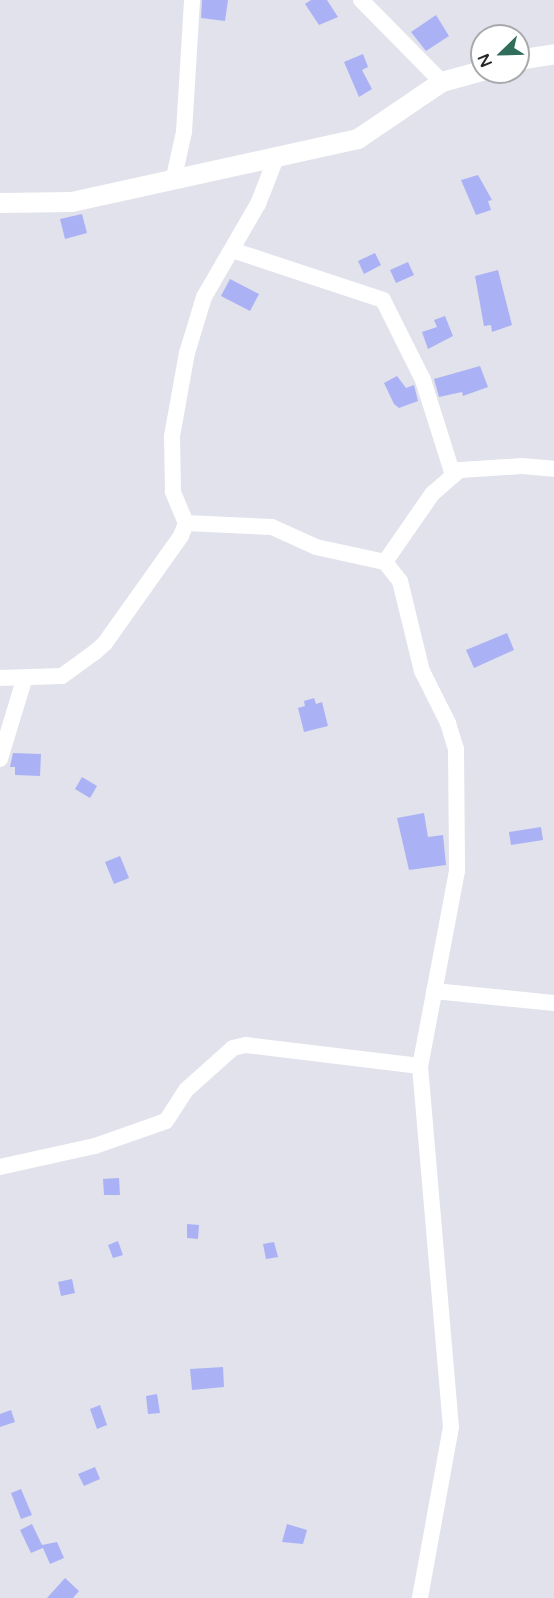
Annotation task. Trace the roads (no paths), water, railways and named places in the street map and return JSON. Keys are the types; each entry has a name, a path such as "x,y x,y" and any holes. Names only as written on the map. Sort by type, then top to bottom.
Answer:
{"main road":[{"path":"530,58 554,54"},
{"path":"0,203 72,202 174,177 276,158 358,139 442,82 470,74"}],"street":[{"path":"174,177 184,132 192,0"},
{"path":"361,0 442,82"},
{"path":"0,678 24,680 62,676 105,642 178,543 186,523 171,477 176,400 198,311 258,204 276,158"},
{"path":"232,250 383,300 423,380 453,475"},
{"path":"385,562 432,494 453,475 474,467 554,469"},
{"path":"186,523 272,527 315,547 385,562 400,581 422,671 448,723 457,760 457,871 420,1066 451,1427 420,1598"},
{"path":"0,759 24,680"},
{"path":"434,992 554,1003"},
{"path":"0,1167 95,1146 166,1121 186,1090 233,1048 246,1045 420,1066"}]}
